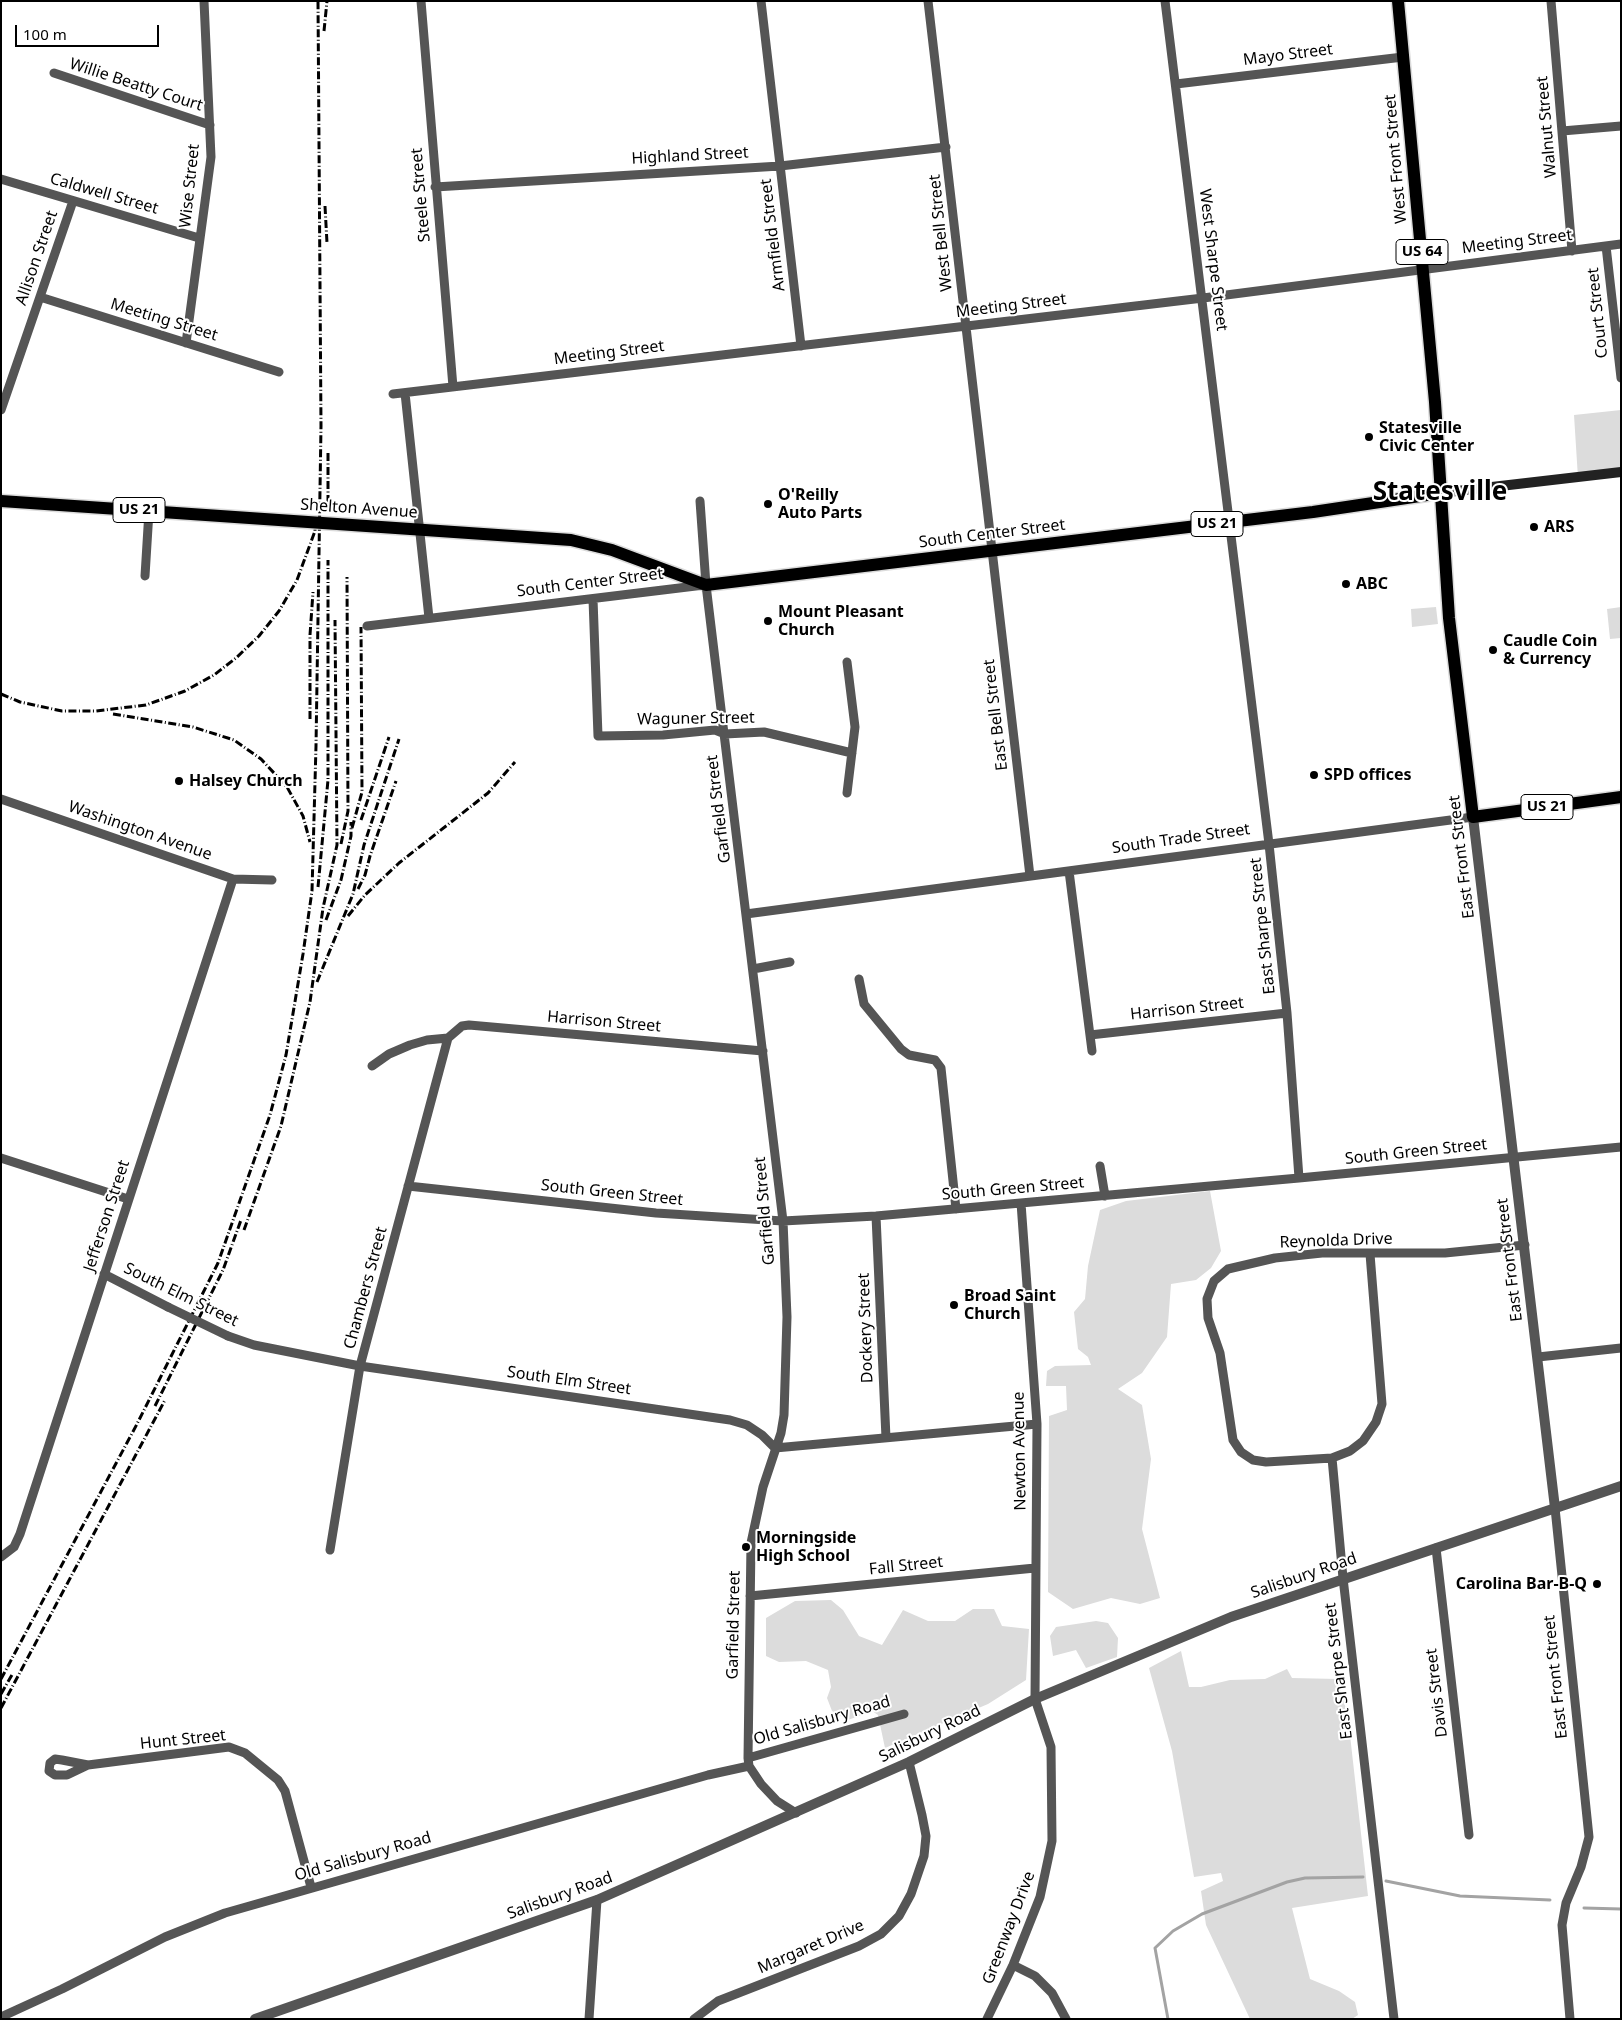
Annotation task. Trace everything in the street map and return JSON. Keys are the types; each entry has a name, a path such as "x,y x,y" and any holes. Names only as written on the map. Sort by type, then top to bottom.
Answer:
{"main road":[{"name":"West Front Street","path":"1398,1 1423,271 1440,493"},
{"name":"South Center Street","path":"706,585 1230,522 1440,493 1621,472"},
{"name":"East Front Street","path":"1440,493 1450,618 1473,817"},
{"name":"Shelton Avenue","path":"1,501 571,540 612,550 706,585"},
{"name":"South Trade Street","path":"1473,817 1621,797"}],"street":[{"name":"Wise Street","path":"186,343 211,157 204,1"},
{"name":"Steele Street","path":"421,1 453,387"},
{"name":"Armfield Street","path":"761,1 801,346"},
{"name":"West Bell Street","path":"928,1 992,551"},
{"name":"West Sharpe Street","path":"1165,1 1230,522"},
{"name":"Walnut Street","path":"1551,1 1572,251"},
{"name":"Mayo Street","path":"1176,84 1403,57"},
{"name":"Willie Beatty Court","path":"54,73 210,125"},
{"path":"1562,132 1621,126"},
{"name":"Highland Street","path":"435,187 780,166 946,147"},
{"name":"Caldwell Street","path":"1,179 199,238"},
{"name":"Allison Street","path":"1,410 72,201"},
{"name":"Meeting Street","path":"392,394 1203,298 1621,244"},
{"name":"Court Street","path":"1606,246 1621,378"},
{"name":"Meeting Street","path":"40,297 279,372"},
{"path":"405,393 429,618"},
{"name":"Garfield Street","path":"700,501 706,585 783,1221 786,1316 784,1416 781,1433 774,1448 753,1527 750,1596 748,1762"},
{"path":"145,576 149,511"},
{"name":"East Sharpe Street","path":"1230,522 1269,844 1287,1013 1299,1178"},
{"name":"East Bell Street","path":"992,551 1030,876"},
{"name":"South Center Street","path":"366,626 706,585"},
{"name":"Waguner Street","path":"593,599 598,736 715,730 725,734 764,732 852,753"},
{"path":"847,662 855,727 847,793"},
{"name":"Washington Avenue","path":"1,799 233,879 272,880"},
{"name":"South Trade Street","path":"746,914 1473,817"},
{"name":"East Front Street","path":"1473,817 1538,1358 1590,1837 1581,1867 1566,1903 1562,1925 1570,2019"},
{"path":"1069,871 1092,1051"},
{"name":"Jefferson Street","path":"2,1557 14,1547 20,1534 233,879"},
{"path":"752,968 790,962"},
{"path":"859,979 864,1004 901,1049 909,1056 935,1060 942,1068 956,1209"},
{"name":"Harrison Street","path":"1090,1035 1287,1013"},
{"name":"Harrison Street","path":"448,1038 462,1026 469,1025 763,1051"},
{"path":"372,1066 389,1054 410,1045 427,1040 448,1038"},
{"name":"Chambers Street","path":"330,1550 360,1366 448,1038"},
{"name":"South Green Street","path":"408,1186 656,1213 783,1221 876,1216 1105,1196 1621,1147"},
{"path":"1,1158 128,1199"},
{"path":"1100,1166 1105,1196"},
{"name":"Newton Avenue","path":"1021,1203 1038,1424 1035,1699"},
{"name":"Dockery Street","path":"876,1216 886,1438"},
{"name":"Reynolda Drive","path":"1332,1458 1266,1462 1252,1460 1241,1452 1233,1440 1227,1389 1220,1353 1208,1318 1207,1299 1214,1281 1228,1269 1275,1258 1303,1255 1444,1253 1525,1245"},
{"path":"1332,1458 1350,1451 1365,1438 1376,1422 1382,1404 1370,1254"},
{"name":"South Elm Street","path":"104,1274 228,1336 254,1345 360,1366 730,1420 747,1425 762,1435 774,1448"},
{"path":"1538,1358 1621,1348"},
{"path":"774,1448 1038,1424"},
{"name":"East Sharpe Street","path":"1332,1458 1343,1578 1394,2019"},
{"name":"Salisbury Road","path":"256,2019 598,1900 796,1814 909,1762 1035,1699 1231,1618 1343,1578 1621,1486"},
{"name":"Davis Street","path":"1436,1548 1469,1835"},
{"name":"Fall Street","path":"750,1596 1035,1568"},
{"name":"Greenway Drive","path":"988,2019 1013,1965 1040,1898 1052,1841 1051,1747 1035,1699"},
{"name":"Old Salisbury Road","path":"1,2017 192,1925 311,1887 708,1775 904,1714"},
{"name":"Hunt Street","path":"88,1765 229,1747 245,1753 278,1780 285,1791 311,1887"},
{"path":"748,1762 777,1801 796,1814"},
{"name":"Margaret Drive","path":"694,2019 718,2001 859,1946 881,1934 899,1916 918,1877 925,1842 922,1815 909,1762"},
{"path":"589,2019 598,1900"},
{"path":"1013,1965 1035,1976 1052,1993 1066,2019"}],"shaded area":[{"path":"1621,410 1621,472 1578,478 1574,415"},
{"path":"1436,607 1438,624 1412,627 1411,609"},
{"path":"1621,607 1621,638 1610,639 1607,609"},
{"path":"1210,1191 1221,1251 1211,1268 1196,1280 1171,1284 1167,1337 1142,1373 1118,1389 1142,1405 1151,1459 1142,1529 1160,1598 1140,1604 1111,1598 1073,1609 1048,1592 1049,1416 1067,1410 1066,1386 1046,1386 1047,1371 1055,1366 1091,1365 1088,1357 1078,1349 1074,1312 1085,1299 1088,1266 1100,1210 1126,1201"},
{"path":"831,1600 843,1610 859,1636 882,1645 903,1610 928,1621 955,1621 973,1609 994,1609 1002,1626 1029,1629 1026,1680 988,1704 885,1748 878,1715 872,1711 848,1720 832,1711 827,1698 831,1687 828,1670 806,1661 779,1662 766,1656 766,1618 795,1601"},
{"path":"1096,1621 1108,1623 1118,1638 1117,1657 1086,1668 1076,1650 1053,1656 1050,1636 1056,1627"},
{"path":"1181,1651 1189,1687 1201,1687 1230,1680 1265,1679 1287,1669 1292,1678 1338,1679 1348,1717 1368,1896 1292,1908 1310,1979 1339,1991 1355,2002 1358,2015 1352,2019 1250,2019 1206,1925 1201,1891 1223,1881 1221,1873 1194,1877 1172,1751 1149,1668"}],"waterway":[{"path":"1168,2019 1155,1948 1173,1931 1202,1914 1287,1882 1305,1878 1363,1877"},
{"path":"1386,1881 1460,1896 1550,1900"},
{"path":"1584,1908 1621,1909"}],"railway":[{"path":"1,1679 137,1424 218,1263 270,1115 286,1055 312,891 321,426 318,1"},
{"path":"324,31 327,1"},
{"path":"325,206 327,243"},
{"path":"328,453 328,503"},
{"path":"1,694 20,702 62,711 96,711 146,705 185,691 214,675 236,658 259,636 279,611 297,580 315,531 315,523"},
{"path":"318,887 328,780 328,560"},
{"path":"341,844 348,811 347,577"},
{"path":"310,719 310,635 313,592"},
{"path":"244,1230 281,1126 310,1002 323,908 337,845 335,620"},
{"path":"352,828 362,792 361,627"},
{"path":"113,714 193,727 234,740 261,759 287,787 303,816 310,842"},
{"path":"361,820 389,737"},
{"path":"317,982 353,894 364,845 399,739"},
{"path":"348,916 365,895 399,863 488,793 515,762"},
{"path":"358,889 365,875 396,781"},
{"path":"326,920 341,880 351,836 351,822"},
{"path":"155,1406 223,1270 241,1220"},
{"path":"1,1708 165,1400"},
{"path":"1,1694 13,1673"}],"place":[{"name":"Statesville Civic Center","path":"1369,437"},
{"name":"O'Reilly Auto Parts","path":"768,504"},
{"name":"ARS","path":"1534,527"},
{"name":"ABC","path":"1346,584"},
{"name":"Mount Pleasant Church","path":"768,621"},
{"name":"Caudle Coin & Currency","path":"1493,650"},
{"name":"SPD offices","path":"1314,775"},
{"name":"Halsey Church","path":"179,781"},
{"name":"Broad Saint Church","path":"954,1305"},
{"name":"Morningside High School","path":"746,1547"},
{"name":"Carolina Bar-B-Q","path":"1597,1584"}],"district":[{"name":"Statesville","path":"1440,493"}]}
